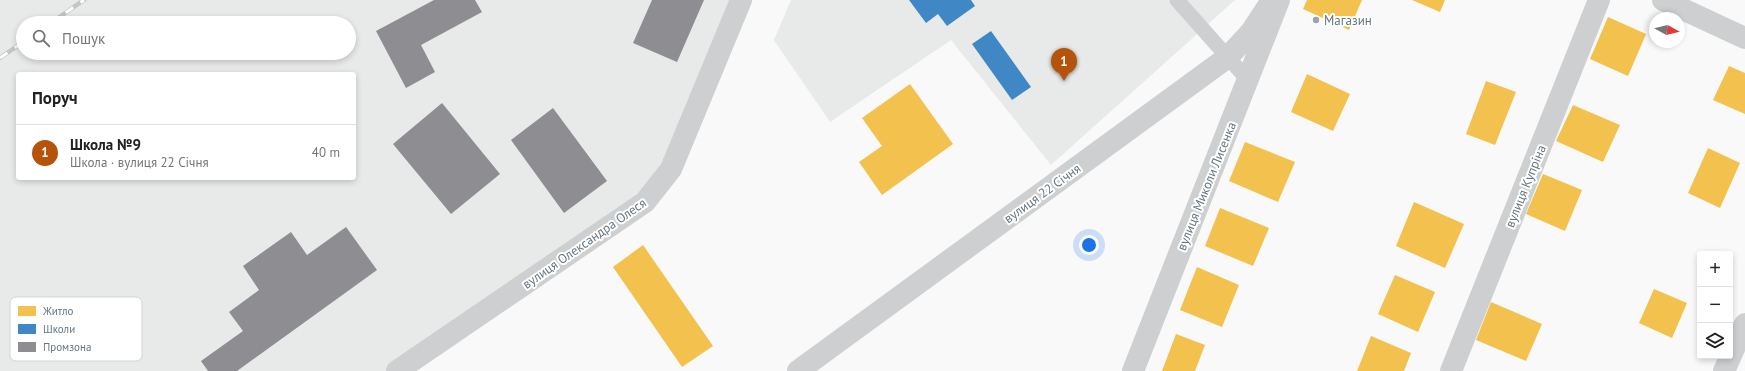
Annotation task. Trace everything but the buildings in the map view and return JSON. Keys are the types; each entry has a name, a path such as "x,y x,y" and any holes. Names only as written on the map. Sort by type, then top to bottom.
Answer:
{"street":[{"name":"вулиця Олександра Олеся","path":"397,371 645,202 671,169 741,0"},
{"name":"вулиця 22 Січня","path":"798,371 1228,57 1251,32 1272,0"},
{"name":"вулиця Миколи Лисенка","path":"1133,371 1279,0"},
{"name":"вулиця Купріна","path":"1451,371 1599,0"},
{"path":"1662,0 1745,38"},
{"path":"1724,371 1745,324"}],"lane":[{"path":"1177,0 1248,80"}],"shaded area":[{"path":"0,0 741,0 645,202 397,371 0,371"},
{"path":"791,0 1235,0 1051,165 951,40 830,122 774,40"}],"railway":[{"path":"61,16 84,0"},
{"path":"0,58 16,47"}],"place":[{"name":"Магазин","path":"1316,20"},
{"name":"Школа №9","path":"1064,81"}]}
